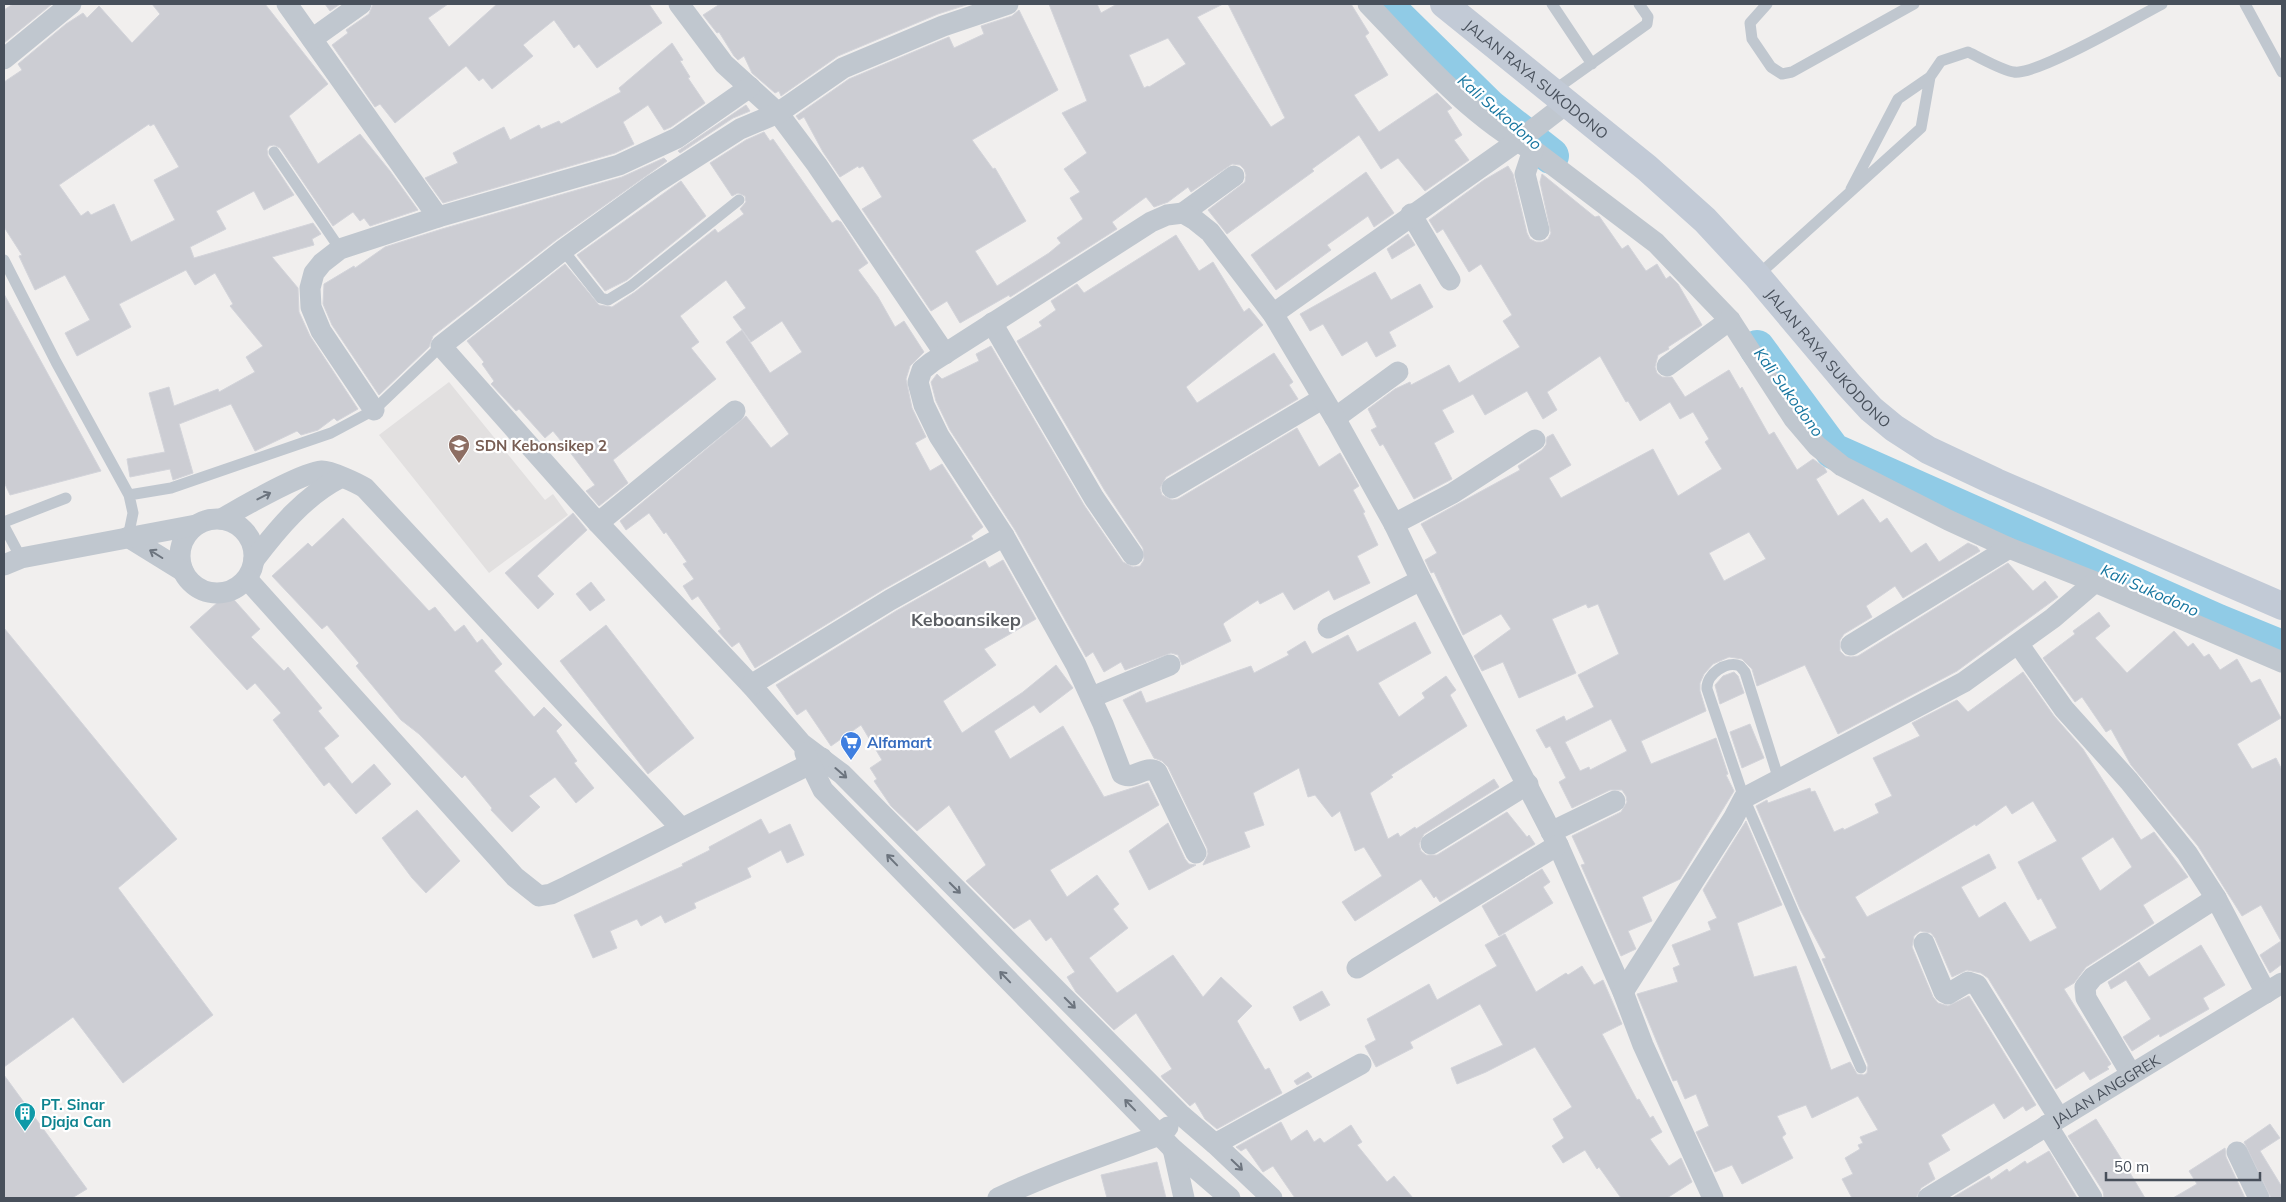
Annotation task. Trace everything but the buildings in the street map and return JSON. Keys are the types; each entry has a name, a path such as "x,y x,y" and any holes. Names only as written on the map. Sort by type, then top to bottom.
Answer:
{"main road":[{"name":"JALAN RAYA SUKODONO","path":"1444,4 1557,103 1647,168 1705,220 1757,276 1871,409 1908,437 1955,463 1996,482 2282,606"}],"street":[{"path":"4,59 71,4"},
{"path":"287,4 438,217"},
{"path":"312,39 361,4"},
{"path":"679,4 724,64 773,109 822,173 945,354"},
{"path":"1008,4 943,26 843,68 773,109 654,184 563,250 441,346 598,523 750,685 816,761 842,774 1180,1114 1272,1198"},
{"path":"1368,4 1424,63 1492,124 1524,143 1656,243 1730,320 1794,419 1817,446 1859,476 2009,548 2095,582 2282,662"},
{"path":"374,410 326,338 311,307 310,288 314,273 322,263 340,249 438,217 619,164 677,138 750,86"},
{"path":"1273,314 1411,214 1524,143 1557,103"},
{"path":"1524,143 1525,174 1539,230"},
{"path":"1183,214 1234,176"},
{"path":"1196,853 1157,772 1149,769 1129,776 1122,774 1092,697 1046,608 1004,536 939,436 924,405 918,382 922,370 992,323 1152,222 1167,215 1183,214 1195,220 1210,232 1273,314 1394,524 1421,580 1528,784 1623,992 1643,1045 1713,1198"},
{"path":"1411,214 1450,280"},
{"path":"1667,366 1730,320"},
{"path":"992,323 1094,498 1133,555"},
{"path":"1334,418 1398,372"},
{"path":"1172,488 1322,399"},
{"path":"598,523 735,411"},
{"path":"1394,524 1453,493 1535,440"},
{"path":"12,562 128,537 196,525 208,520 221,519 296,480 323,471 355,482 376,499 681,828"},
{"path":"128,537 183,571 195,586 213,593 232,590 251,569 278,528 324,486 340,478"},
{"path":"221,519 239,526 251,541 251,569 515,877 538,896 551,894 816,761"},
{"path":"183,571 180,554 184,538 196,525"},
{"path":"750,685 890,600 1004,536"},
{"path":"1851,645 2009,548"},
{"path":"1328,628 1421,580"},
{"path":"1623,992 1733,819 1744,798 1956,687 2019,645 2095,582"},
{"path":"2019,645 2064,709 2129,781 2187,853 2274,988"},
{"path":"1092,697 1170,665"},
{"path":"816,761 823,790 1166,1142 1230,1198"},
{"path":"1431,844 1528,784"},
{"path":"1357,968 1615,801"},
{"path":"2130,1074 2086,998 2085,987 2094,977 2216,898"},
{"path":"1924,943 1944,992 1948,994 1968,982 1977,985 2053,1121 2092,1198"},
{"name":"JALAN ANGGREK","path":"1928,1198 2274,988"},
{"path":"1215,1144 1361,1064"},
{"path":"1180,1114 1166,1142 1184,1198"},
{"path":"998,1198 1030,1191 1086,1160 1166,1142"},
{"path":"2236,1152 2259,1198"},
{"path":"1204,1175 1210,1198"}],"lane":[{"path":"1552,4 1592,64"},
{"path":"1557,103 1592,64 1647,24 1648,17 1640,4"},
{"path":"1767,4 1750,23 1752,39 1771,67 1782,74 1792,72 1914,4"},
{"path":"1849,193 1898,99 1930,77 1942,61 1968,52 2014,72 2025,71 2048,63 2162,4"},
{"path":"2245,4 2282,72"},
{"path":"1757,276 1922,128 1930,77"},
{"path":"274,152 340,249"},
{"path":"563,250 601,298 608,300 631,286 740,200"},
{"path":"4,260 56,362 129,495 133,513 128,537"},
{"path":"129,495 171,488 226,471 331,433 374,410 441,346"},
{"path":"12,562 4,524 66,498"},
{"path":"1779,780 1745,672 1740,666 1731,664 1710,675 1706,681 1707,689 1744,798 1862,1068"}],"shaded area":[{"name":"SDN Kebonsikep 2","path":"449,382 545,500 553,494 568,515 489,573 379,435"}],"waterway":[{"name":"Kali Sukodono","path":"1384,4 1490,108 1551,156"},
{"name":"Kali Sukodono","path":"1757,348 1833,451 2218,622 2282,648"}],"place":[{"name":"SDN Kebonsikep 2","path":"459,464"},
{"name":"Alfamart","path":"851,761"},
{"name":"PT. Sinar Djaja Can","path":"25,1132"}],"district":[{"name":"Keboansikep","path":"966,619"}]}
